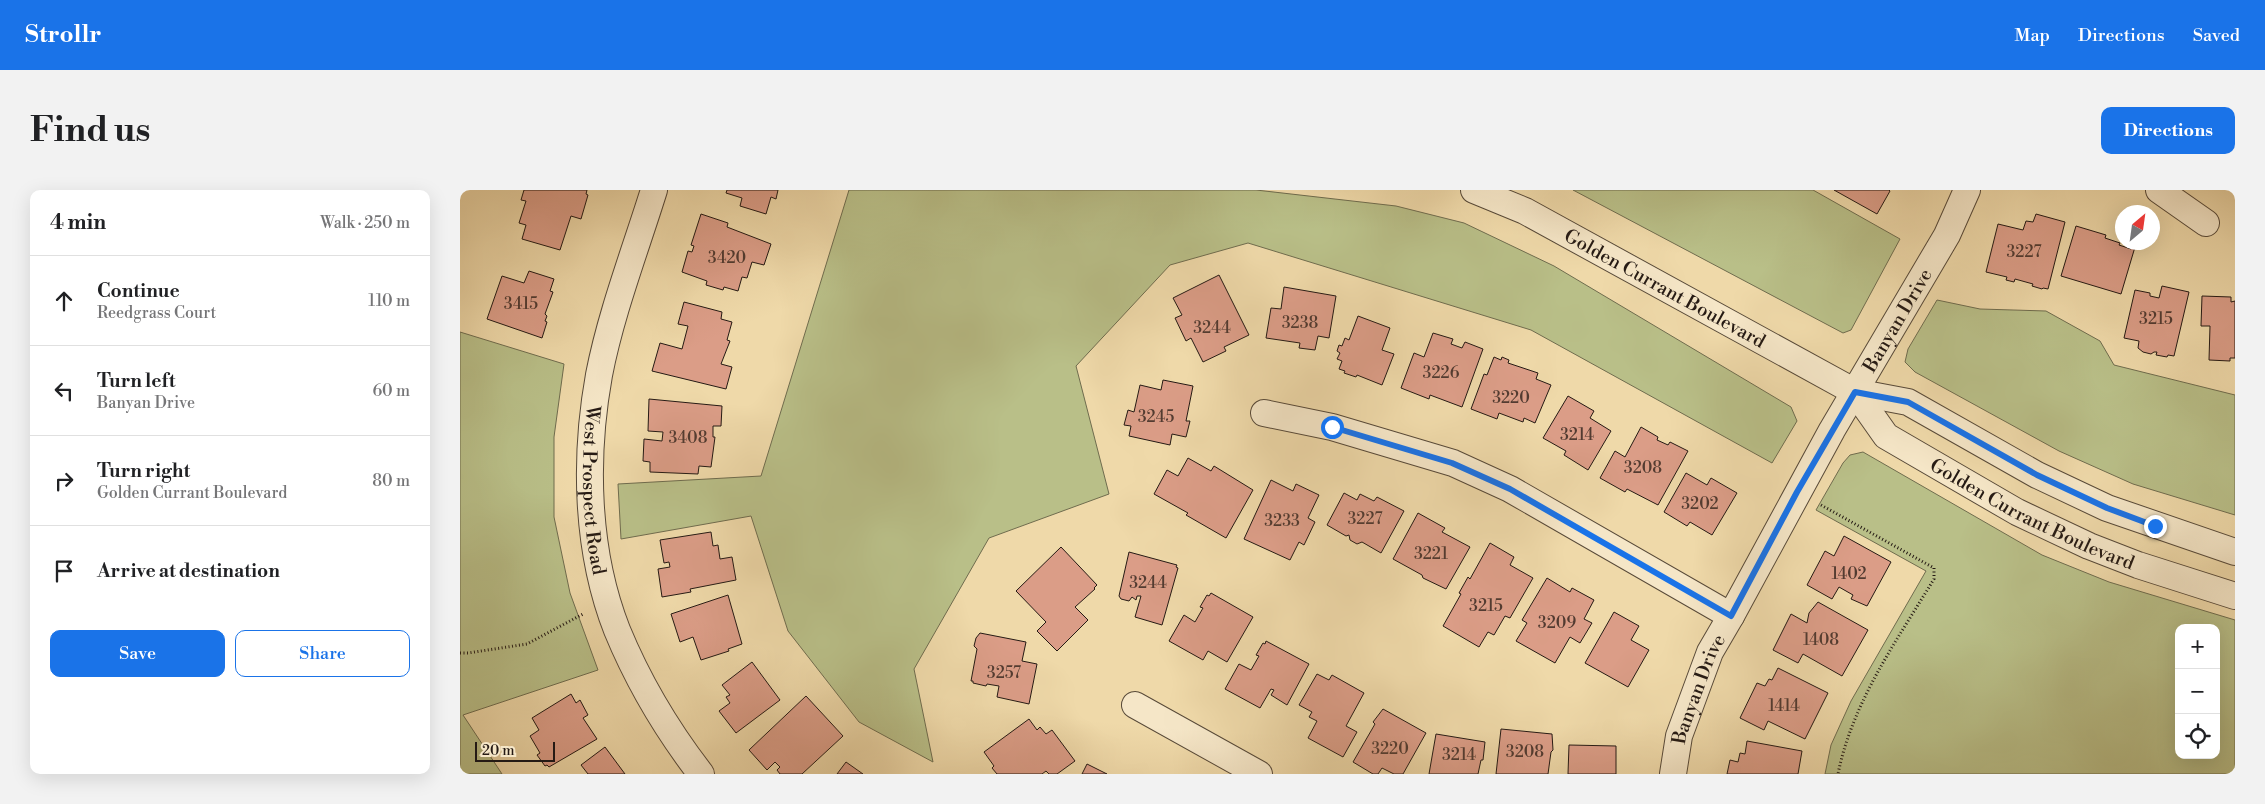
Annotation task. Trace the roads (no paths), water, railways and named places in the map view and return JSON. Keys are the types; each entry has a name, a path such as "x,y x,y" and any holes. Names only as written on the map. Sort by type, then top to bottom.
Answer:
{"street":[{"name":"West Prospect Road","path":"654,190 612,325 600,374 592,425 590,484 594,535 617,630 656,710 701,774"},
{"name":"Golden Currant Boulevard","path":"1474,190 1525,211 1855,392 1908,402 2037,475 2107,508 2235,552"},
{"name":"Banyan Drive","path":"1673,774 1679,736 1710,652 1797,492 1947,235 1967,190"},
{"path":"2159,190 2206,223"},
{"name":"Golden Currant Boulevard","path":"1855,392 1886,436 2018,512 2089,546 2138,565 2235,596"},
{"path":"1264,414 1332,427 1452,463 1510,489 1731,616"},
{"path":"1135,705 1259,774"}]}
